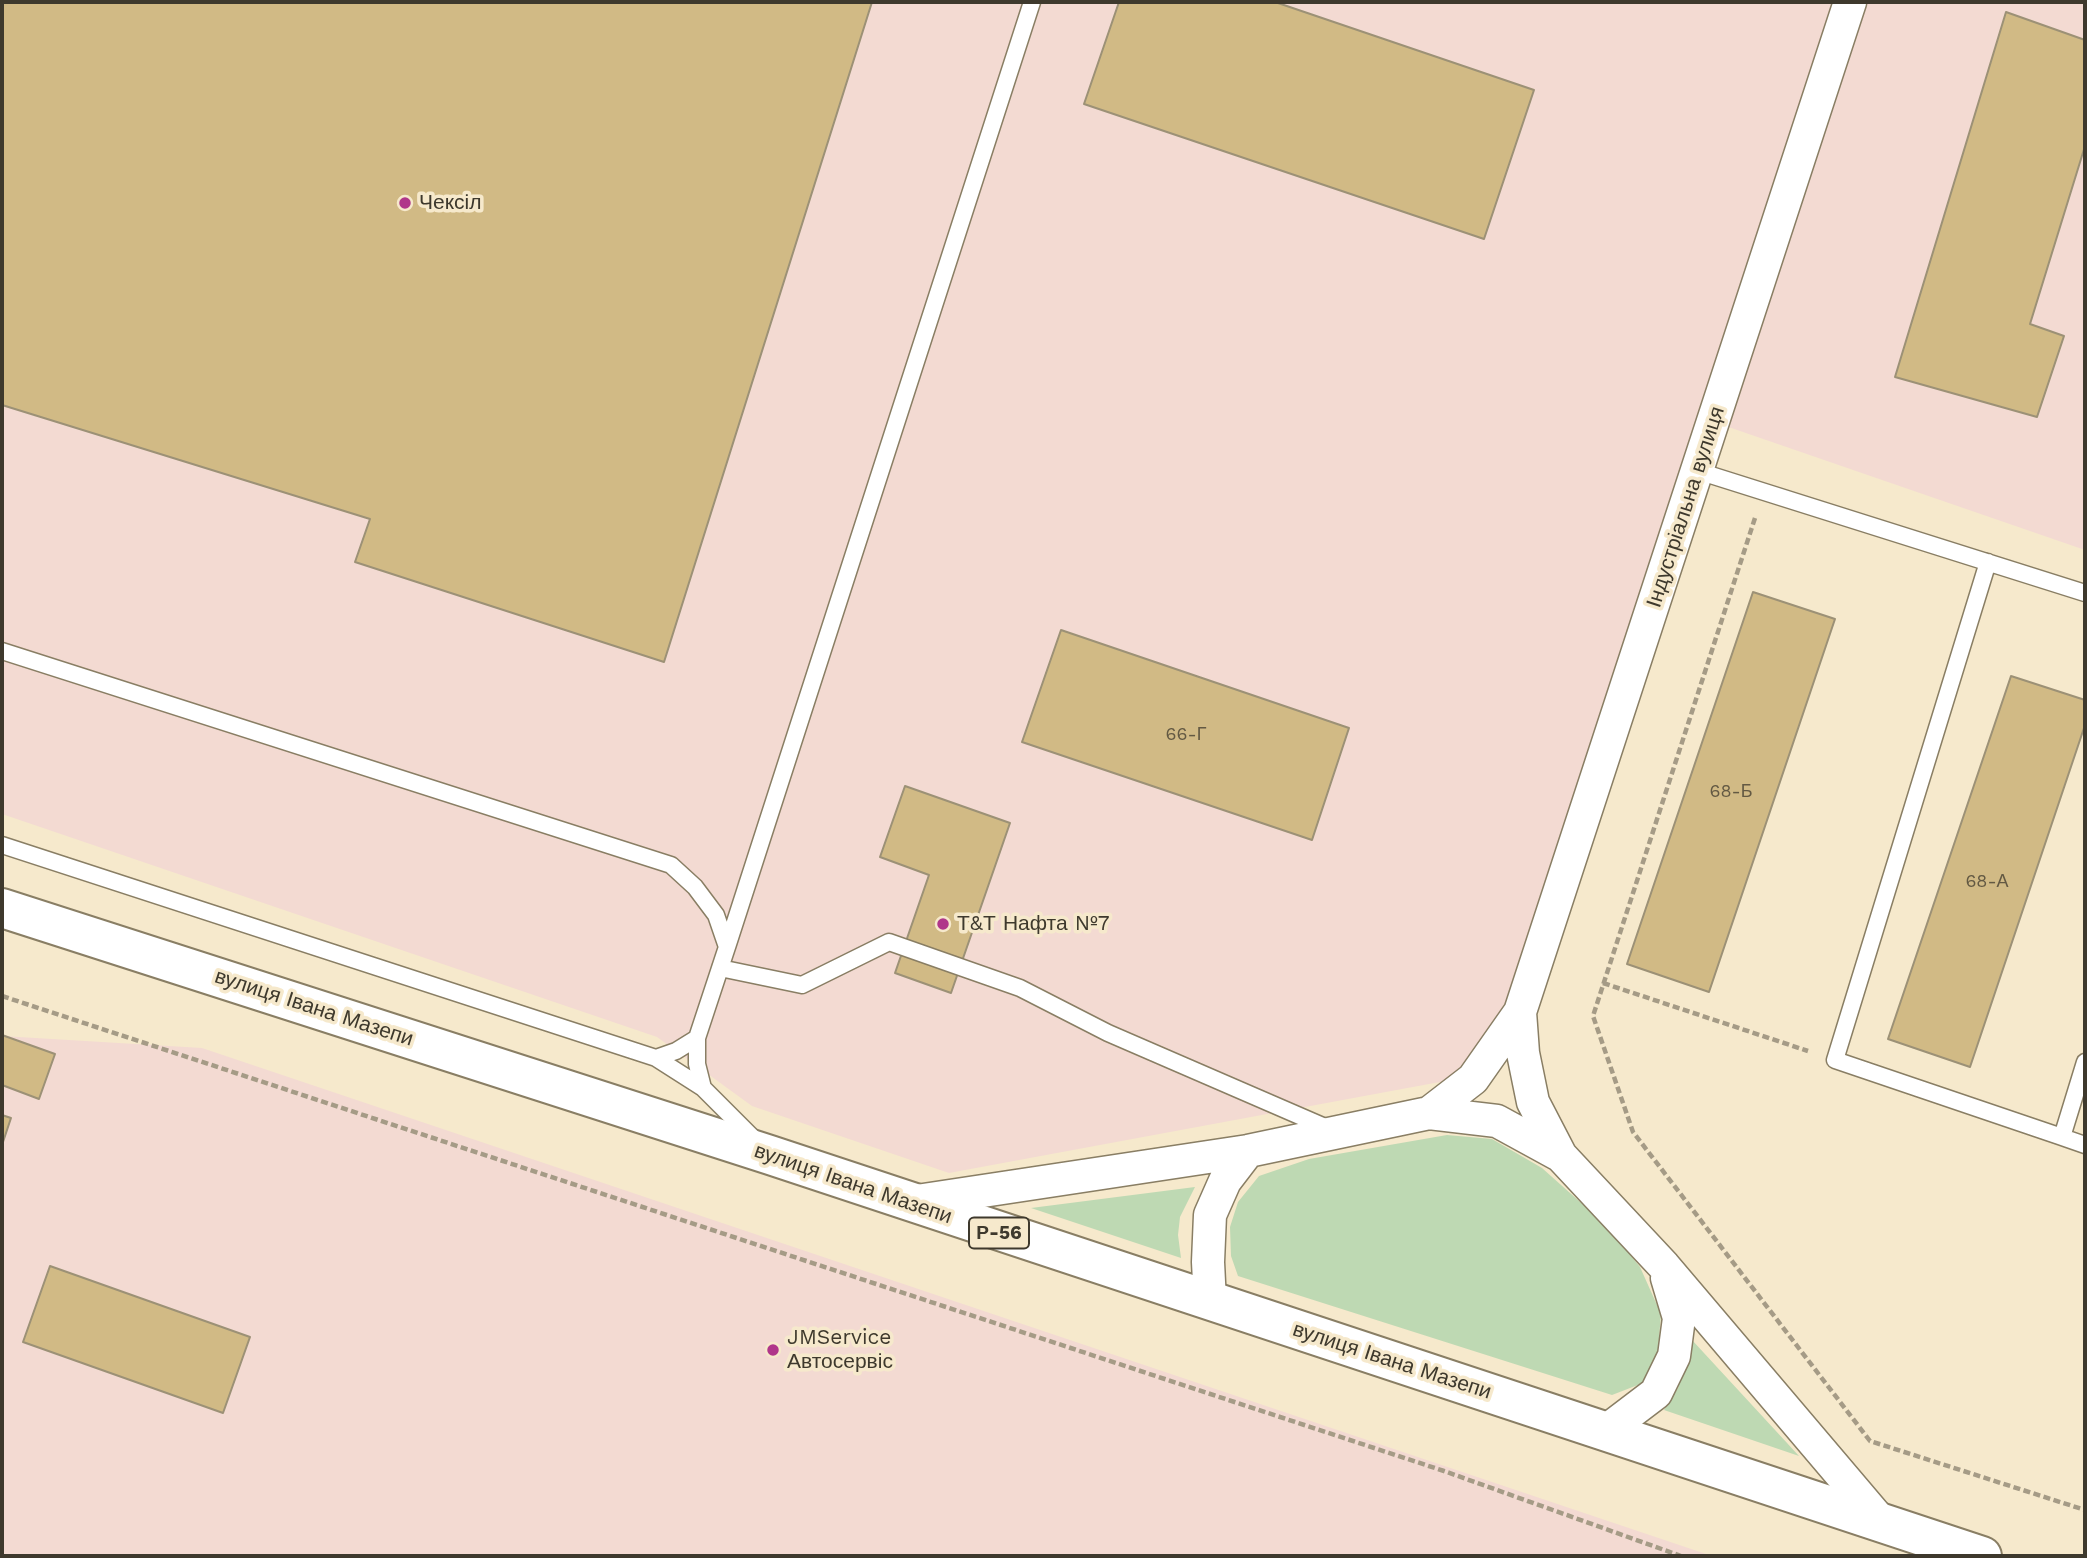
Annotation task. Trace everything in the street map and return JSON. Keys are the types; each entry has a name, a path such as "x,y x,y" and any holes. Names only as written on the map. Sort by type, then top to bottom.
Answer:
{"main road":[{"name":"вулиця Івана Мазепи","path":"6,911 770,1155 907,1203 1982,1556"}],"street":[{"name":"Індустріальна вулиця","path":"1429,1113 1473,1079 1520,1012 1850,2"},
{"name":"Індустріальна вулиця","path":"1520,1012 1523,1052 1533,1102 1561,1156"},
{"path":"907,1203 1248,1151 1429,1113 1497,1122 1561,1156 1664,1266 1883,1524"},
{"path":"1210,1302 1210,1215 1225,1181 1248,1151"},
{"path":"1606,1431 1656,1393 1674,1356 1679,1318 1664,1266"}],"lane":[{"path":"703,1088 697,1064 697,1038 1032,2"},
{"path":"1698,471 2085,593"},
{"path":"1988,562 1835,1060 2085,1144"},
{"path":"2,651 671,865 695,887 716,915 727,947"},
{"path":"2,845 656,1058 703,1088 770,1155"},
{"path":"720,968 803,985 889,942 1020,988 1108,1032 1339,1133"},
{"path":"656,1058 676,1051 697,1038"},
{"path":"2062,1137 2085,1062"}],"path":[{"path":"1764,491 1592,1016 1633,1132 1870,1441 2085,1510"},
{"path":"1603,983 1835,1060"},
{"path":"2,996 1444,1471 1681,1556"}],"shaded area":[{"path":"2,2 2085,2 2085,550 1714,422 1520,1012 1456,1079 949,1173 752,1106 657,1037 2,814"},
{"path":"2,1036 202,1048 1712,1556 2,1556"}],"green space":[{"path":"1447,1135 1492,1139 1542,1168 1607,1226 1640,1267 1661,1314 1658,1350 1643,1383 1612,1395 1238,1276 1231,1256 1230,1227 1238,1202 1259,1176 1309,1159"},
{"path":"1195,1187 1180,1217 1178,1235 1181,1258 1031,1208"},
{"path":"1692,1340 1799,1456 1664,1410 1678,1388"}],"building":[{"name":"Чексіл","path":"2,2 872,2 664,662 355,562 370,519 2,405"},
{"path":"1119,2 1275,2 1534,90 1484,239 1084,104"},
{"path":"2006,12 2085,40 2085,146 2030,324 2064,336 2037,417 1895,377"},
{"path":"1753,592 1835,619 1709,992 1627,964"},
{"path":"1061,630 1349,728 1312,840 1022,742"},
{"path":"2011,676 2085,700 2085,725 1970,1067 1888,1039"},
{"name":"Т&Т Нафта №7","path":"905,786 1010,823 951,993 895,973 929,875 880,857"},
{"path":"2,1035 55,1054 39,1099 2,1085"},
{"path":"2,1115 11,1118 2,1145"},
{"path":"50,1266 250,1337 223,1413 23,1342"}],"place":[{"name":"Чексіл","path":"405,203"},
{"name":"Т&Т Нафта №7","path":"943,924"},
{"name":"JMService Автосервіс","path":"773,1350"}]}
